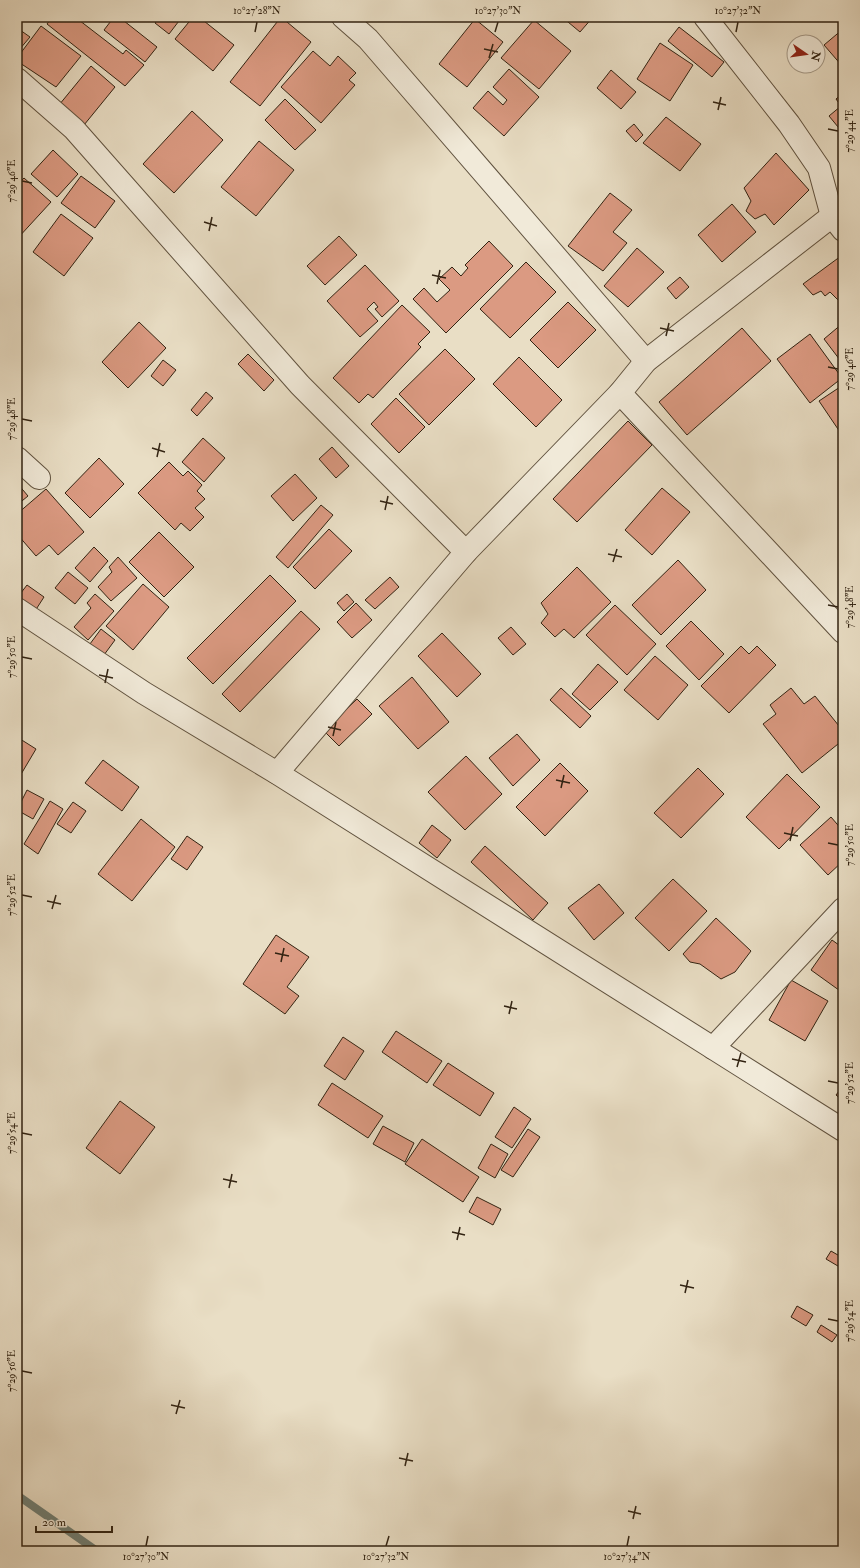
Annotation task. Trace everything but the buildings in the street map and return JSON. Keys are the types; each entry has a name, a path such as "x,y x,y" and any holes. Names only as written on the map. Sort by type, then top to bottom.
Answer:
{"street":[{"path":"344,17 368,39 646,362"},
{"path":"277,773 466,552 620,393 646,362 839,218 819,168 789,124 705,17"},
{"path":"17,79 74,130 300,385 466,552"},
{"path":"620,393 843,632"},
{"path":"17,458 39,478"},
{"path":"17,609 144,693 277,773 843,1130"},
{"path":"713,1048 843,908"}],"waterway":[{"path":"17,1495 97,1551"}]}
